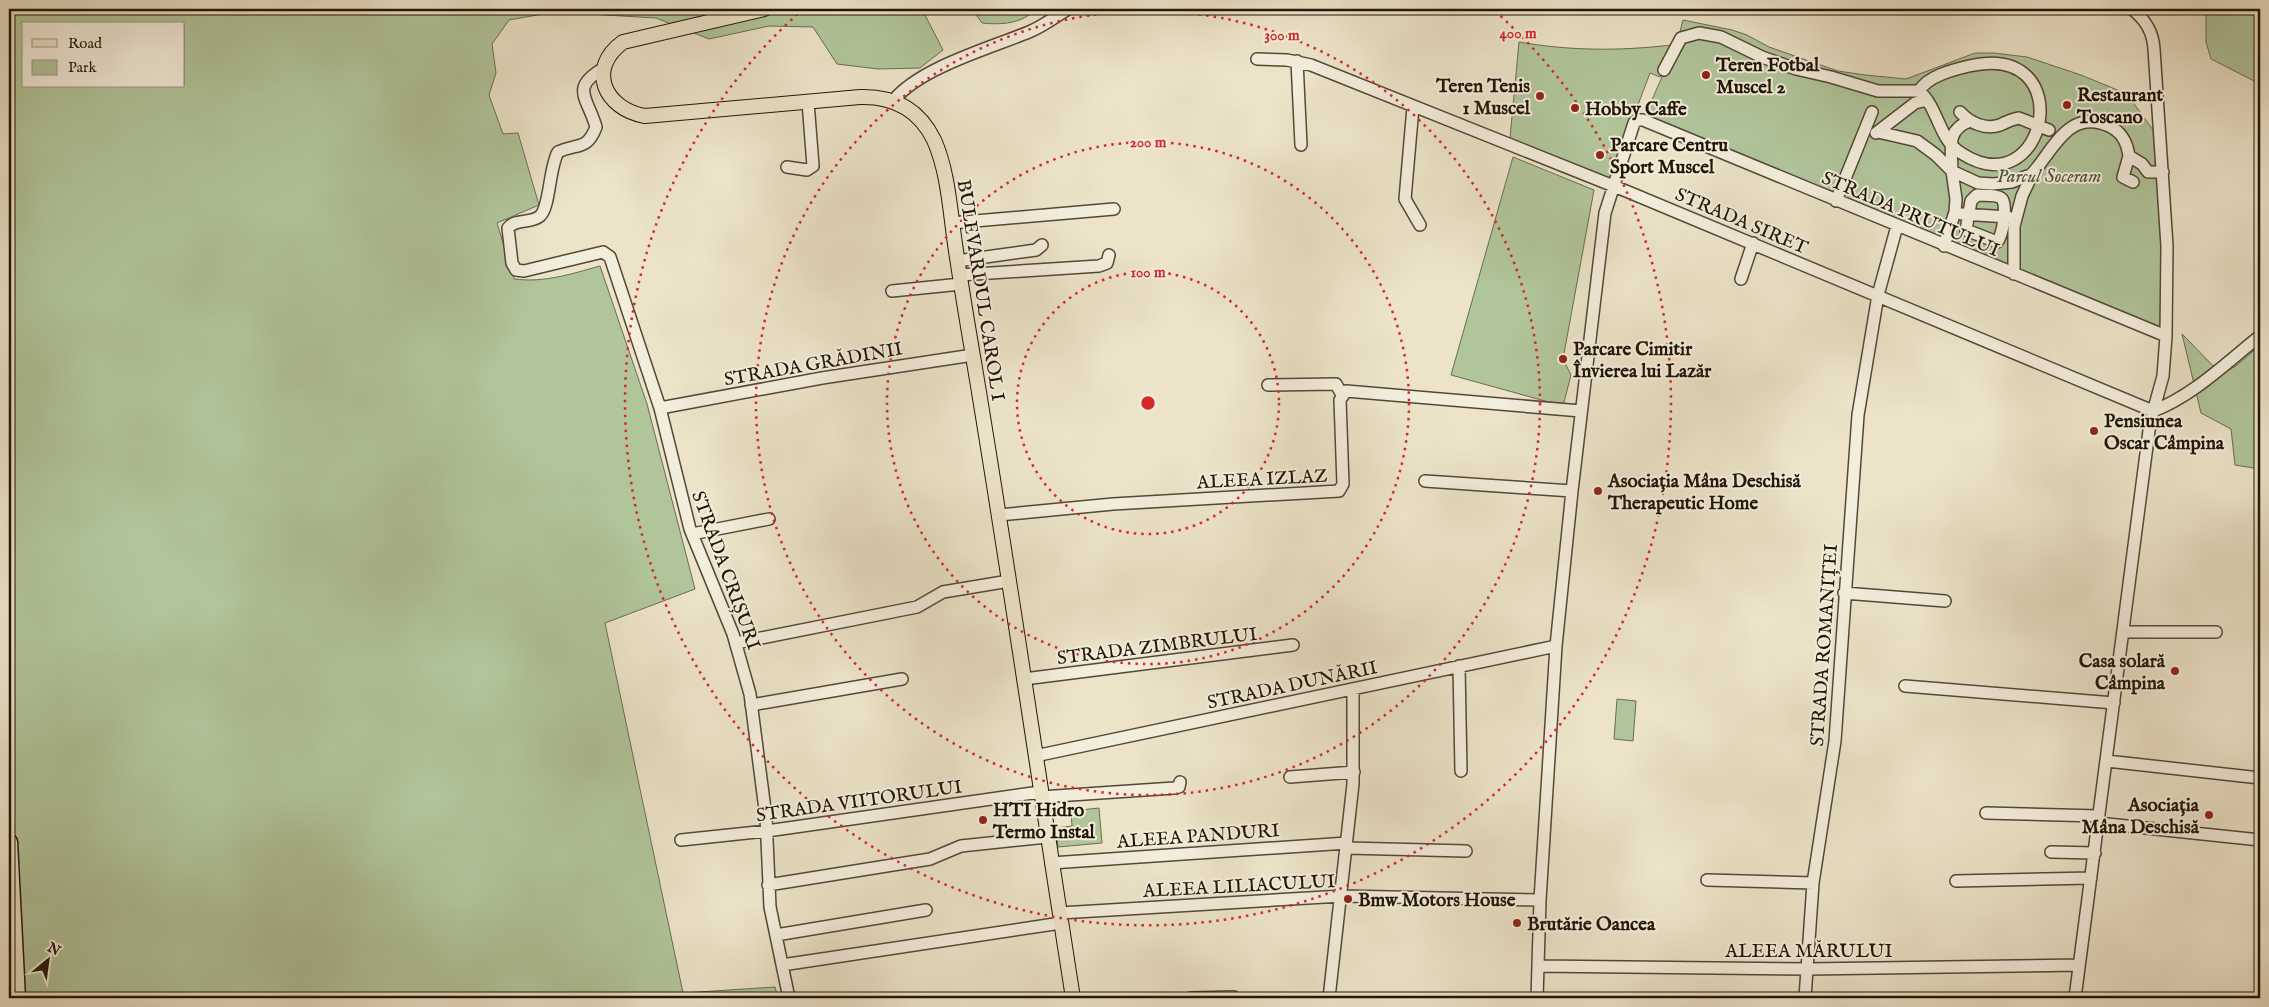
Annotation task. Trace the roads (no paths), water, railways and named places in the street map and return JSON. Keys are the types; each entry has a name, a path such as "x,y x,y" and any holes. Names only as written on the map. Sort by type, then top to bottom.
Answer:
{"highway":[{"path":"9,842 17,998"}],"main road":[{"path":"604,68 610,53 631,39 764,9"},
{"name":"BULEVARDUL CAROL I","path":"604,68 606,89 616,104 634,114 645,116 872,97 893,100 917,115 933,139 942,168 952,223 1000,515 1046,837 1074,998"}],"street":[{"path":"893,100 907,86 968,55 1028,32 1068,9"},
{"path":"2075,998 2153,411 2163,376 2166,336 2167,246 2153,40 2145,21 2132,9"},
{"path":"1664,70 1681,38 1699,33 1729,39 1762,57 1796,70 1832,77 1878,91 1919,91 1930,81 1956,70 1980,64 2011,67 2022,72 2035,88 2044,129"},
{"name":"STRADA SIRET","path":"1256,59 1311,65 1613,185 2153,411"},
{"path":"1297,62 1300,145"},
{"name":"STRADA CRIȘURI","path":"604,68 589,78 585,82 583,89 584,98 596,127 594,135 586,144 558,152 553,162 545,207 540,216 532,220 511,224 508,228 514,267 524,271 603,252 609,255 660,408 669,451 692,534 736,643 752,705 767,831 768,885 788,998"},
{"path":"1919,91 1927,100 1944,134 1952,145 1974,161 1988,164 1998,164 2020,156 2044,129 2047,108"},
{"path":"1864,132 1874,134 1878,132 1916,103 1927,100"},
{"path":"787,167 807,170 813,166 808,102"},
{"path":"1413,107 1405,199 1420,225"},
{"path":"1836,201 1872,112"},
{"path":"1960,112 1970,121 1980,125 1993,126 2019,118 2044,129 2058,139"},
{"name":"STRADA PRUTULUI","path":"1613,185 1634,123 1638,120 2166,336"},
{"path":"1944,246 1956,212 1952,171 1952,145 1955,129 1960,124 1970,121"},
{"path":"2014,274 2016,215 2022,196 2029,183 2029,177 2058,139 2076,124 2084,122 2100,123 2120,133 2125,139 2129,156 2123,177 2133,182"},
{"path":"1878,132 1917,141 1931,151 1952,171 1966,179 1986,183 2005,183 2024,176 2029,177"},
{"path":"2129,156 2142,164 2148,172 2163,172"},
{"path":"1537,998 1540,900 1556,646 1581,411 1605,213 1613,185"},
{"path":"1998,196 2003,199 2005,205 2003,218 2000,238 1994,242 1966,230 1973,197 1998,196"},
{"path":"952,223 1114,209"},
{"path":"1956,212 2003,218 2016,215"},
{"name":"STRADA ROMANIȚEI","path":"1805,998 1813,883 1835,742 1858,415 1878,295 1897,226"},
{"path":"1741,279 1753,243"},
{"path":"892,291 1036,250 1042,244"},
{"path":"959,273 1099,266 1106,263 1109,255"},
{"path":"2153,411 2165,407 2189,392 2260,336"},
{"name":"STRADA GRĂDINII","path":"660,408 822,378 973,355"},
{"path":"1268,385 1336,384 1342,396 1346,391 1352,390 1581,411"},
{"name":"ALEEA IZLAZ","path":"1000,515 1113,504 1339,491 1343,484 1340,406 1342,396"},
{"path":"1425,481 1572,491"},
{"path":"692,534 769,519"},
{"path":"736,643 917,607 943,592 1009,581"},
{"path":"1844,593 1945,601"},
{"path":"2123,632 2216,632"},
{"name":"STRADA ZIMBRULUI","path":"1024,679 1293,645"},
{"name":"STRADA DUNĂRII","path":"1035,756 1556,646"},
{"path":"1459,666 1461,771"},
{"path":"752,705 902,679"},
{"path":"1905,686 2114,703"},
{"path":"1329,998 1342,896 1354,772 1353,689"},
{"path":"2107,760 2260,778"},
{"path":"1290,777 1354,772"},
{"name":"STRADA VIITORULUI","path":"681,840 767,831 1041,795 1174,788 1178,787 1180,782"},
{"path":"1986,813 2099,819 2260,840"},
{"path":"768,885 930,859 955,848 969,845 1046,837"},
{"name":"ALEEA PANDURI","path":"1051,863 1347,845 1466,851"},
{"path":"2051,852 2094,853"},
{"path":"1956,881 2091,878"},
{"path":"1707,880 1813,883"},
{"name":"ALEEA LILIACULUI","path":"782,965 1060,918 1342,896 1540,900"},
{"path":"776,935 926,910"},
{"name":"ALEEA MĂRULUI","path":"1538,966 1808,969 2079,966"},
{"path":"1191,998 1234,997"}],"place":[{"name":"Teren Fotbal Muscel 2","path":"1706,75"},
{"name":"Teren Tenis 1 Muscel","path":"1540,96"},
{"name":"Restaurant Toscano","path":"2067,105"},
{"name":"Hobby Caffe","path":"1575,108"},
{"name":"Parcare Centru Sport Muscel","path":"1600,155"},
{"name":"Parcare Cimitir Învierea lui Lazăr","path":"1563,359"},
{"name":"Pensiunea Oscar Câmpina","path":"2094,431"},
{"name":"Asociația Mâna Deschisă Therapeutic Home","path":"1598,491"},
{"name":"Casa solară Câmpina","path":"2175,671"},
{"name":"Asociația Mâna Deschisă","path":"2209,815"},
{"name":"HTI Hidro Termo Instal","path":"983,820"},
{"name":"Bmw Motors House","path":"1348,899"},
{"name":"Brutărie Oancea","path":"1517,923"}],"park label":[{"name":"Parcul Soceram","path":"2049,175"}]}
